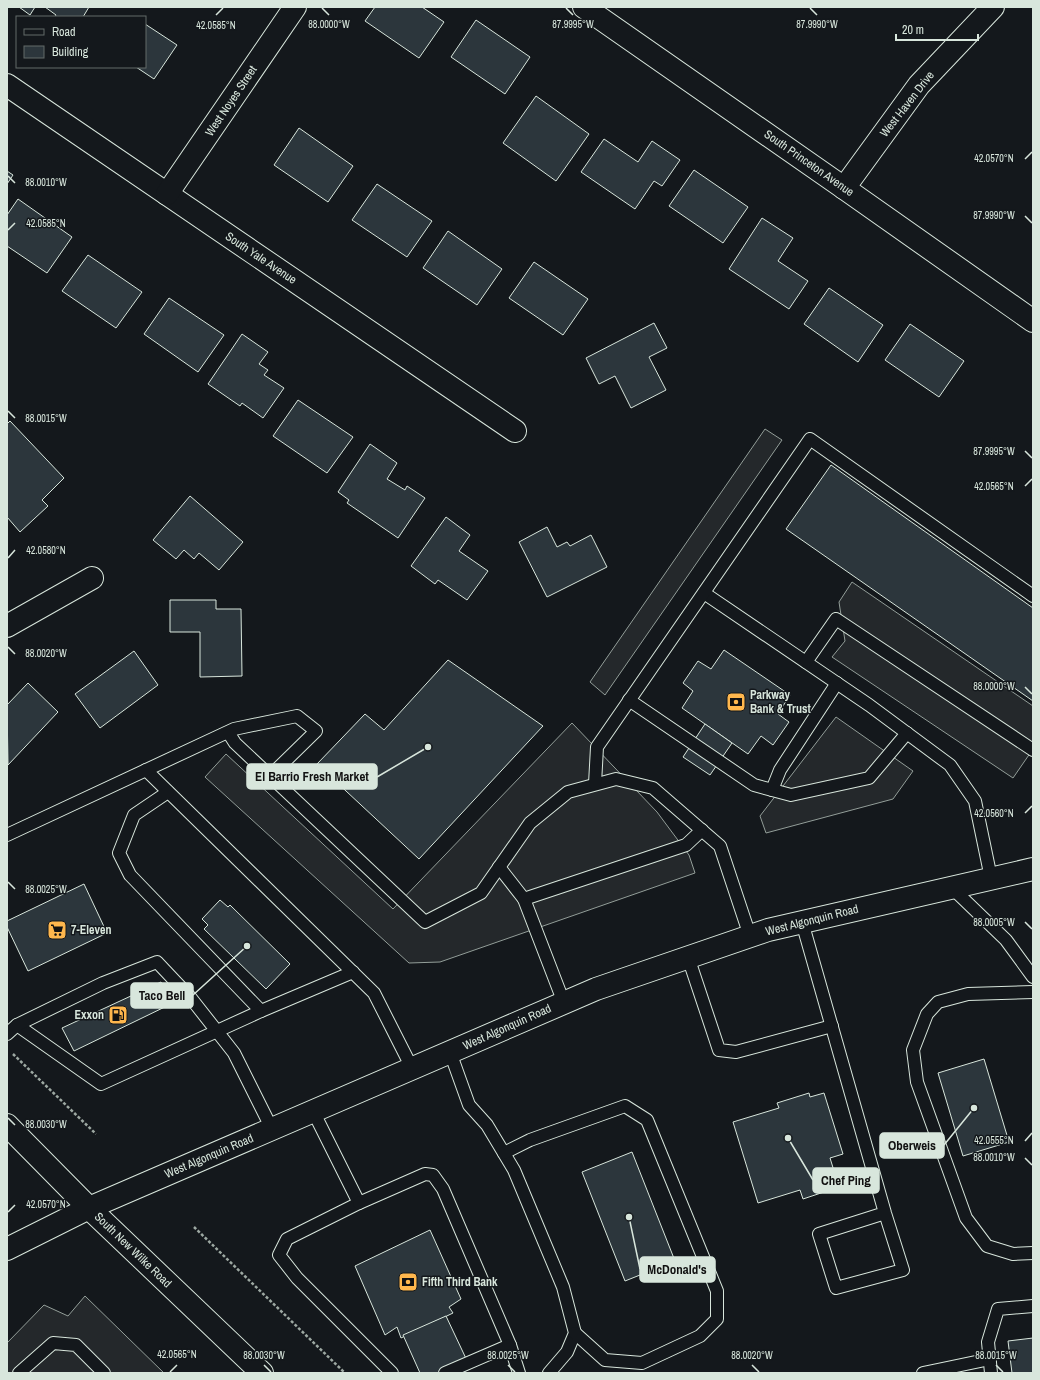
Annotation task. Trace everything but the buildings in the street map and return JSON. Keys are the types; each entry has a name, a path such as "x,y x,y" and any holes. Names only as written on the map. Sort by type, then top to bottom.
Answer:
{"street":[{"name":"West Noyes Street","path":"167,194 295,7"},
{"name":"South Princeton Avenue","path":"584,7 1033,321"},
{"name":"West Haven Drive","path":"844,188 919,85 993,7"},
{"name":"South Yale Avenue","path":"7,85 515,432"},
{"path":"7,626 92,578"},
{"name":"West Algonquin Road","path":"7,1249 89,1208 596,989 750,936 802,922 1032,868"},
{"name":"South New Wilke Road","path":"7,1125 89,1208 262,1373"}],"lane":[{"path":"595,784 597,747 810,439 1033,596"},
{"path":"704,593 837,683 950,765 976,801 991,878"},
{"path":"806,662 836,619 1033,750"},
{"path":"772,790 780,770 837,683"},
{"path":"629,700 754,785 791,795 869,778 906,733"},
{"path":"7,835 234,728 297,716 316,731 270,776"},
{"path":"228,732 235,743 426,922 481,893 530,823 568,792 616,779 654,788 720,846 750,936"},
{"path":"146,770 374,993 412,1068"},
{"path":"168,792 134,815 119,854 130,875 261,1011"},
{"path":"524,899 686,845 702,830"},
{"path":"499,867 524,899 564,1002"},
{"path":"951,887 1006,940 1033,977"},
{"path":"802,922 885,1213 903,1270 836,1288 819,1234 885,1213"},
{"path":"688,957 718,1050 736,1052 832,1026"},
{"path":"7,1034 17,1025 103,983 157,962 190,997 234,1053 272,1129"},
{"path":"17,1025 101,1084 261,1011 353,972"},
{"path":"1033,992 968,994 938,1002 927,1014 913,1050 917,1082 966,1218 987,1246 1013,1254 1033,1253"},
{"path":"450,1052 470,1105 487,1125 514,1170 563,1287 575,1333 605,1360 642,1363 700,1336 717,1319 717,1291 647,1120 625,1106 530,1140 504,1153"},
{"path":"313,1111 360,1203"},
{"path":"392,1373 297,1278 279,1255 287,1238 425,1174 433,1175 442,1189 510,1345 519,1373"},
{"path":"991,1373 988,1342 998,1309 1033,1306"},
{"path":"549,1373 567,1352 575,1333"},
{"path":"19,1373 53,1343 76,1345 104,1373"},
{"path":"445,1373 510,1345"},
{"path":"923,1373 990,1359"}],"path":[{"path":"12,1054 96,1134"},
{"path":"194,1227 344,1373"}],"shaded area":[{"path":"765,429 782,440 605,695 590,682"},
{"path":"852,582 1033,706 1033,749 1013,778 832,657 845,641 839,602"},
{"path":"836,717 913,771 893,799 766,833 760,816"},
{"path":"572,723 657,812 689,855 695,873 440,962 409,963 205,777 226,754 393,909"},
{"path":"85,1296 164,1373 7,1373 7,1343 44,1305 68,1316"}],"place":[{"name":"Parkway Bank & Trust","path":"736,702"},
{"name":"El Barrio Fresh Market","path":"428,747"},
{"name":"7-Eleven","path":"57,930"},
{"name":"Taco Bell","path":"247,946"},
{"name":"Exxon","path":"118,1015"},
{"name":"Oberweis","path":"974,1108"},
{"name":"Chef Ping","path":"788,1138"},
{"name":"McDonald's","path":"629,1217"},
{"name":"Fifth Third Bank","path":"408,1282"}]}
